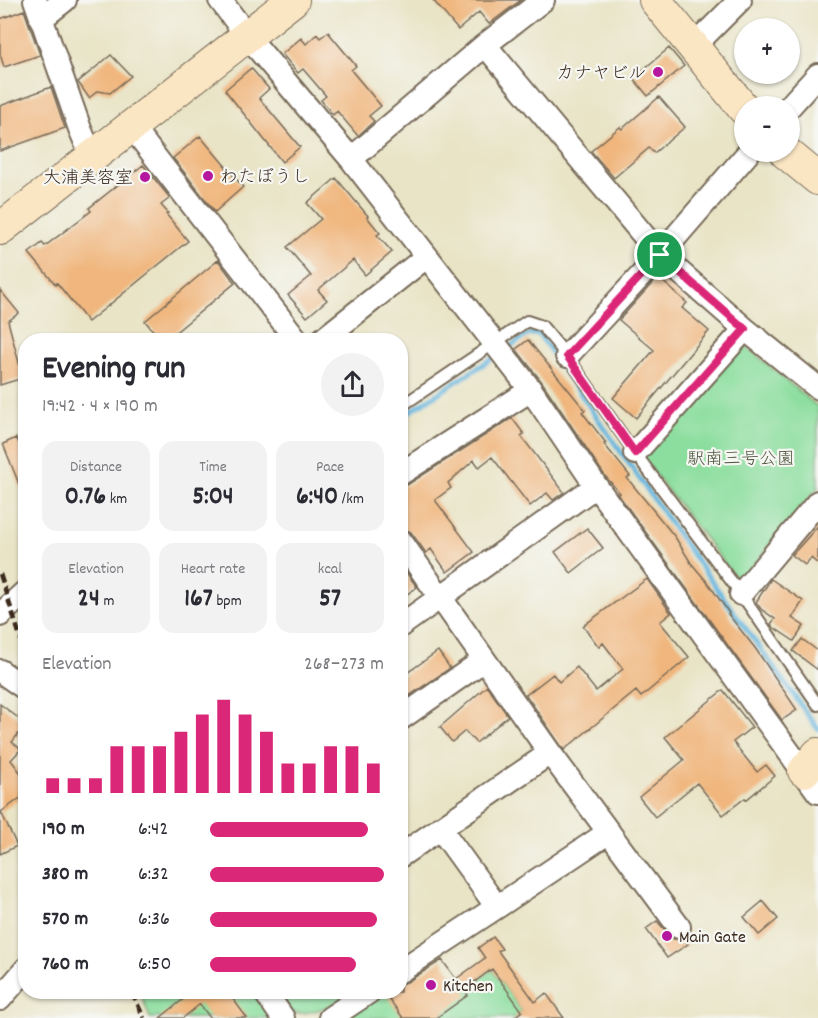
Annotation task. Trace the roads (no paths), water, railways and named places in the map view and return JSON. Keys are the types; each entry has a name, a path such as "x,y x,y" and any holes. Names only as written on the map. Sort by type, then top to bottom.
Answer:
{"street":[{"path":"65,0 38,9 80,129 93,157"},
{"path":"220,0 248,37 351,159 531,390 596,486 814,776"},
{"path":"2,223 93,157 294,0"},
{"path":"351,159 543,0"},
{"path":"655,0 734,97"},
{"path":"693,47 740,0"},
{"path":"486,45 660,255 745,329 818,388"},
{"path":"799,96 818,75"},
{"path":"132,127 292,333"},
{"path":"567,356 660,255 740,162"},
{"path":"798,162 818,179"},
{"path":"331,333 426,257"},
{"path":"635,453 745,329"},
{"path":"408,469 531,390"},
{"path":"408,620 596,486"},
{"path":"741,594 818,502"},
{"path":"408,551 550,753 679,927"},
{"path":"0,615 18,598"},
{"path":"408,713 484,660"},
{"path":"0,670 18,683"},
{"path":"408,850 550,753"},
{"path":"440,828 497,907"},
{"path":"408,966 609,832"},
{"path":"0,999 18,978"},
{"path":"270,999 283,1018"},
{"path":"330,1018 358,999"}],"lane":[{"path":"408,401 527,321 542,326 567,356 635,453 741,594 818,705"}],"waterway":[{"path":"506,349 529,334 539,334 682,540 818,729"},
{"path":"408,413 496,356"},
{"path":"13,775 18,772"}],"railway":[{"path":"0,574 18,630"},
{"path":"135,999 144,1018"}],"place":[{"name":"カナヤビル","path":"658,72"},
{"name":"わたぼうし","path":"208,176"},
{"name":"大浦美容室","path":"145,177"},
{"name":"Main Gate","path":"667,936"},
{"name":"Kitchen","path":"431,985"}],"park label":[{"name":"駅南三号公園","path":"741,458"}]}
